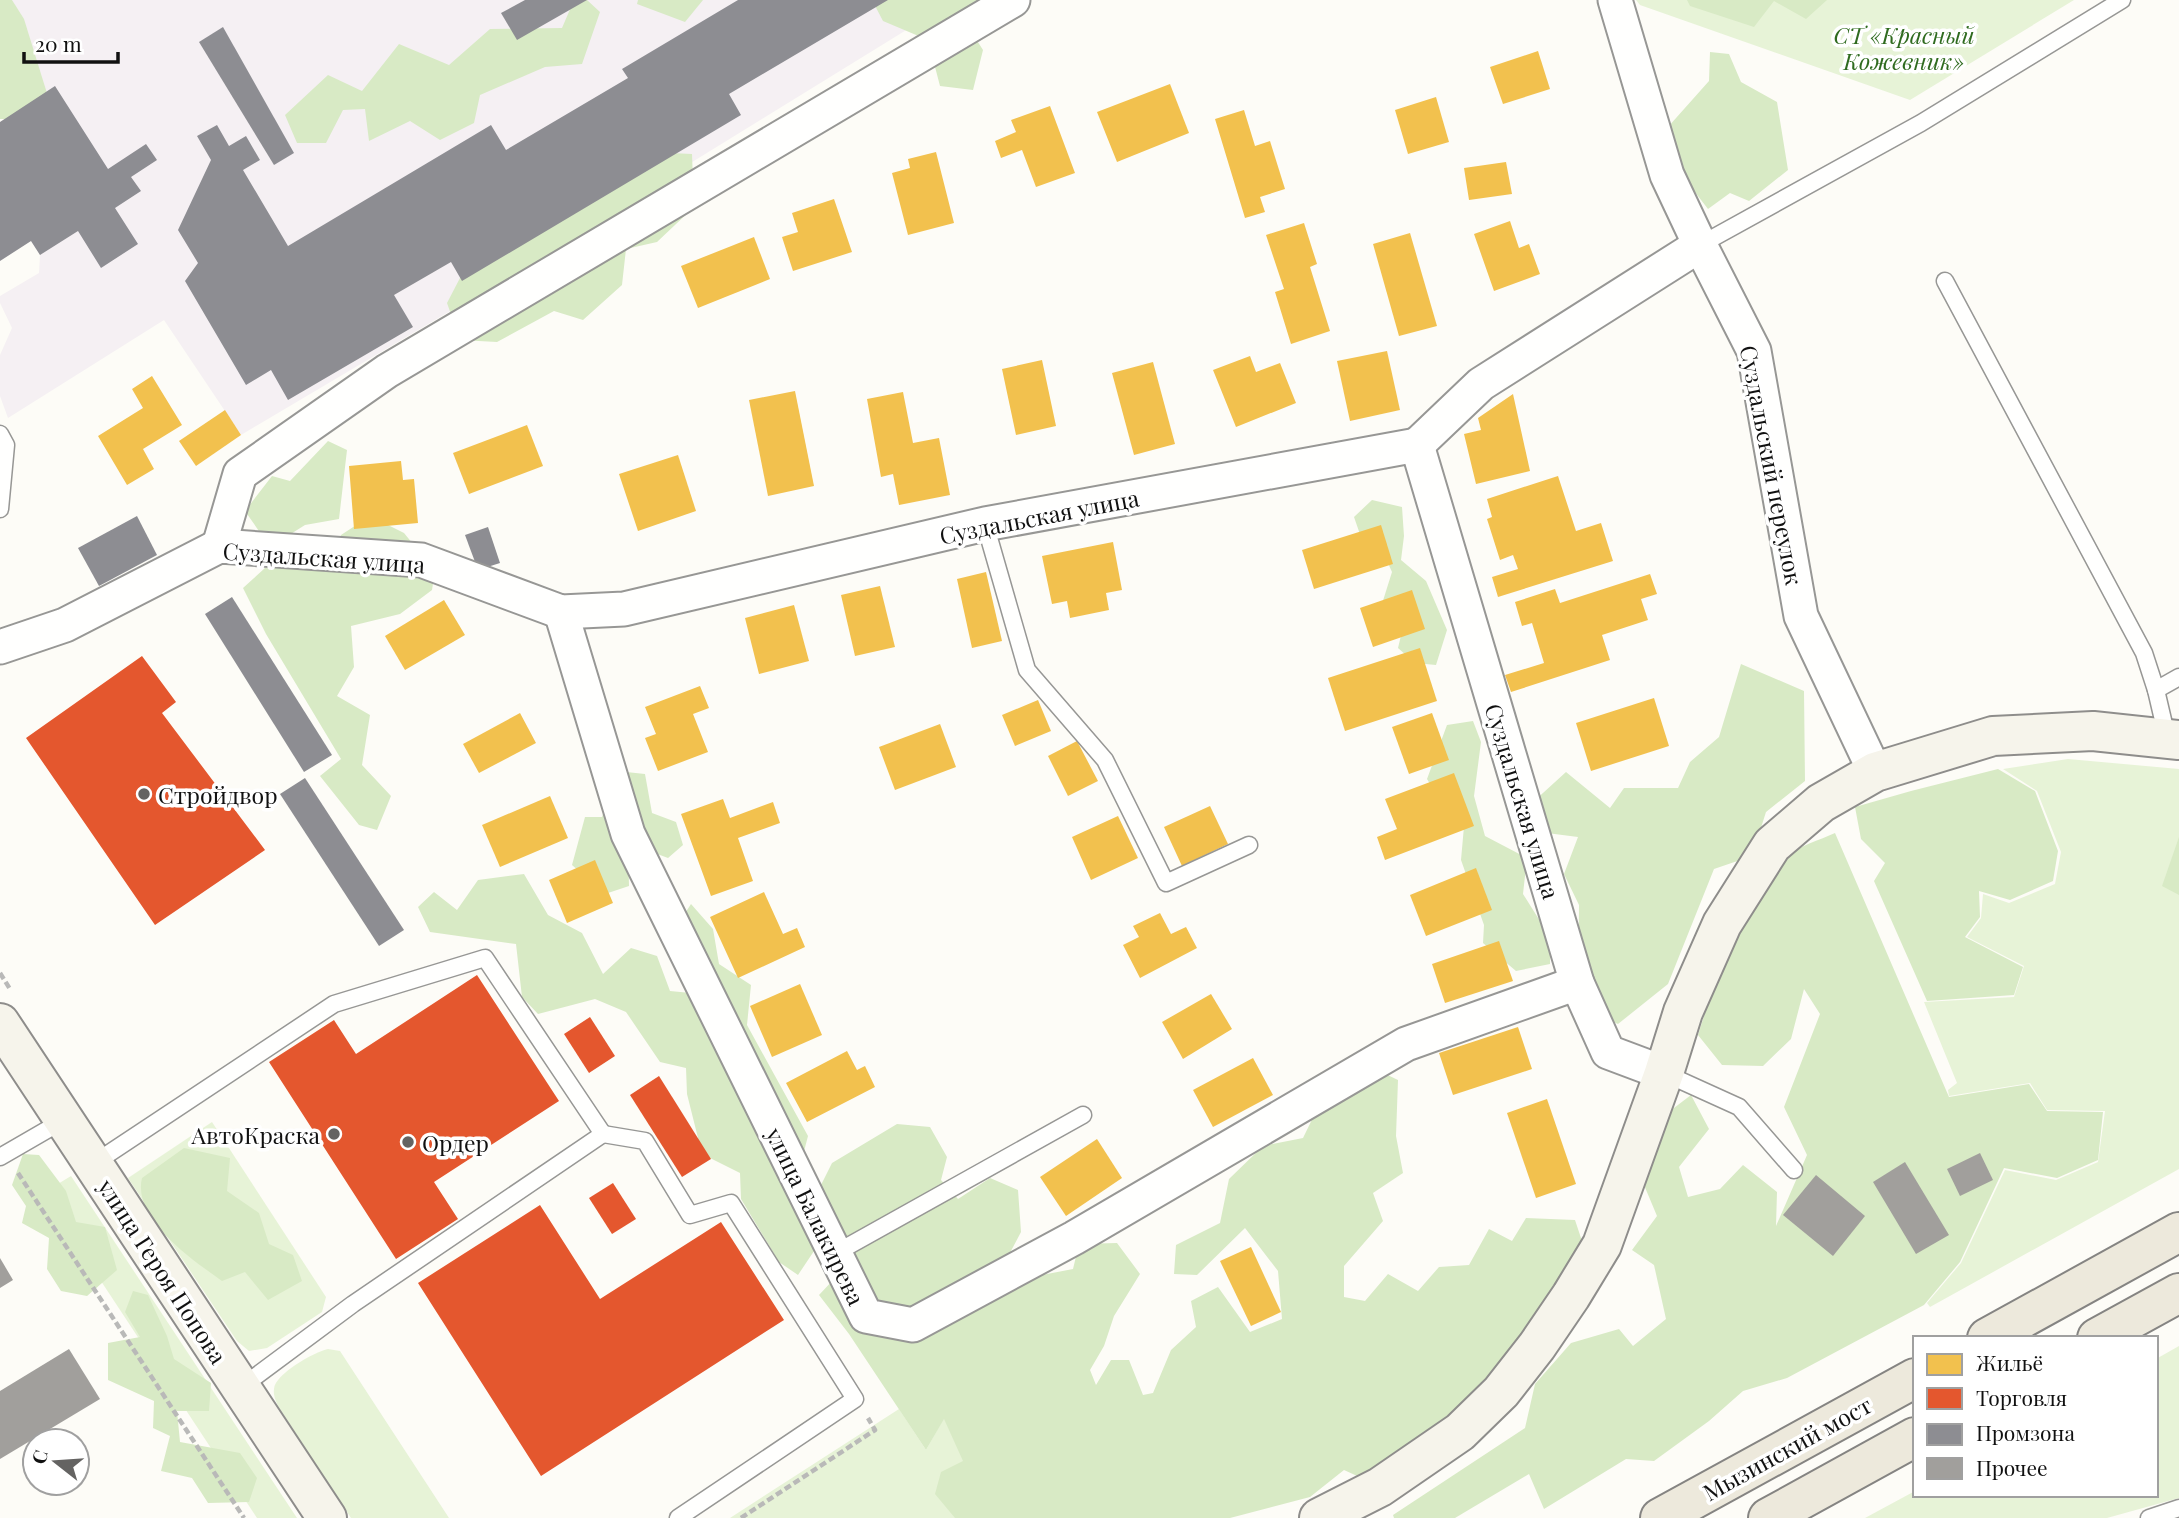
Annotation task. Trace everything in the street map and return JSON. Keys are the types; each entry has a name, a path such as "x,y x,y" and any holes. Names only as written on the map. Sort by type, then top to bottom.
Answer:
{"main road":[{"path":"1991,1336 2179,1232"},
{"path":"2101,1336 2179,1293"},
{"name":"Мызинский мост","path":"1660,1518 1913,1379"},
{"path":"1768,1518 1913,1438"}],"street":[{"path":"219,546 240,474 387,372 1013,0"},
{"name":"Суздальский переулок","path":"1615,0 1667,174 1755,351 1801,616 1875,772"},
{"path":"1417,445 1481,384 1700,245"},
{"name":"Суздальская улица","path":"0,647 65,625 219,546 421,560 561,612 624,609 985,524 1417,445 1577,983 1608,1052 1664,1073"},
{"name":"улица Балакирева","path":"561,612 628,834 866,1316 914,1325 1074,1238 1406,1044 1577,983"},
{"path":"1319,1518 1380,1488 1460,1432 1501,1392 1537,1346 1602,1245 1683,1012 1721,924 1772,845 1821,803 1875,772 1993,736 2093,731 2173,738"},
{"name":"улица Героя Попова","path":"0,1023 327,1518"}],"lane":[{"path":"1700,245 1921,123 2122,0"},
{"path":"1945,281 2144,653 2173,738"},
{"path":"0,434 6,445 0,509"},
{"path":"985,524 1027,670 1105,760 1166,883 1249,845"},
{"path":"2156,690 2179,677"},
{"path":"93,1164 334,1003 485,958 603,1134"},
{"path":"1664,1073 1739,1107 1794,1170"},
{"path":"834,1254 1083,1115"},
{"path":"3,1155 64,1120"},
{"path":"240,1388 353,1304 603,1134 645,1141 690,1215 732,1203 855,1399 678,1518"},
{"path":"2149,1518 2179,1508"}],"path":[{"path":"3,1155 244,1518"},
{"path":"741,1518 875,1430 855,1399"}],"shaded area":[{"path":"0,0 955,0 457,307 241,435 164,320 8,418 0,396 0,355 12,328 0,303 0,296 39,273 40,255 31,241 0,261 0,122 27,104"}],"green space":[{"path":"0,0 12,0 24,19 50,103 36,119 0,119"},
{"path":"574,0 587,0 600,12 582,64 545,67 480,95 474,123 440,140 410,121 369,141 365,109 343,110 326,143 297,143 285,115 328,75 362,91 399,44 449,65 490,29 562,28"},
{"path":"638,0 703,0 685,22 637,4"},
{"path":"872,0 978,0 960,14 983,50 973,90 940,86 928,40 883,21"},
{"name":"СТ «Красный Кожевник»","path":"1636,0 2074,0 1910,100 1640,5"},
{"path":"1687,0 1827,0 1806,19 1774,1 1754,27 1690,6"},
{"path":"1710,52 1729,54 1741,82 1777,102 1788,170 1749,201 1730,193 1708,209 1674,165 1668,127 1709,81"},
{"path":"650,152 692,154 694,207 657,242 626,249 622,285 583,320 554,311 497,342 460,340 447,303 473,253"},
{"path":"328,441 347,450 339,519 305,525 270,547 245,511 272,476 290,481"},
{"path":"1372,500 1402,507 1404,536 1401,560 1426,581 1447,630 1436,665 1415,663 1398,648 1405,619 1381,607 1392,572 1382,550 1363,543 1354,517"},
{"path":"370,516 404,533 435,571 432,590 400,614 351,626 354,667 337,696 370,715 362,765 391,796 377,830 359,825 320,776 341,759 266,634 243,588 265,568 334,563 341,535"},
{"path":"1741,664 1804,691 1805,781 1766,812 1752,856 1714,869 1668,984 1618,1024 1578,1006 1579,905 1564,874 1578,837 1539,832 1532,803 1566,772 1610,808 1624,788 1678,788 1690,762 1719,737"},
{"path":"1473,721 1481,742 1474,796 1485,836 1527,858 1523,894 1550,937 1550,964 1516,971 1483,943 1484,925 1461,860 1465,815 1441,802 1427,779 1447,725"},
{"path":"2068,759 2179,769 2179,1169 1930,1307 1927,1303 1961,1263 2005,1170 2056,1180 2098,1162 2105,1111 2047,1110 2030,1083 1949,1096 1948,1090 1957,1083 1924,1002 2014,997 2024,966 1967,937 1981,918 1983,894 2009,903 2055,884 2061,852 2037,791 2003,769"},
{"path":"1998,769 2035,791 2058,851 2053,881 2010,900 1979,891 1980,917 1965,937 2023,967 2014,995 1927,1001 1874,881 1885,863 1861,839 1855,807"},
{"path":"617,771 645,774 652,813 676,822 683,845 668,858 628,843 629,886 605,894 572,865 585,817 602,817"},
{"path":"1835,833 1949,1097 2029,1084 2047,1111 2103,1112 2098,1160 2057,1178 2004,1168 1960,1262 1924,1305 1787,1378 1743,1391 1709,1421 1654,1461 1626,1459 1544,1509 1529,1474 1455,1518 1394,1518 1393,1515 1525,1428 1535,1384 1571,1343 1619,1329 1633,1346 1666,1319 1654,1265 1632,1250 1657,1216 1644,1185 1670,1111 1691,1095 1709,1129 1679,1167 1688,1197 1720,1189 1743,1165 1777,1192 1776,1226 1807,1155 1784,1107 1820,1014 1804,989 1791,1039 1763,1066 1722,1065 1698,1035 1721,963 1754,895 1791,853"},
{"path":"2179,837 2179,895 2162,886"},
{"path":"524,874 548,915 582,933 603,974 631,948 657,956 670,991 701,994 708,957 678,924 691,904 713,929 719,964 751,985 747,1025 808,1136 801,1163 774,1171 816,1248 798,1275 779,1262 741,1199 740,1173 702,1154 687,1094 686,1068 660,1062 626,1012 595,999 538,1014 522,997 516,944 430,932 418,907 434,892 457,910 478,880"},
{"path":"1375,1069 1398,1080 1396,1136 1403,1173 1373,1193 1383,1221 1344,1266 1344,1297 1365,1301 1388,1274 1418,1291 1439,1267 1469,1265 1489,1229 1512,1241 1526,1218 1575,1220 1584,1247 1485,1383 1402,1457 1366,1480 1344,1470 1310,1497 1230,1518 955,1518 935,1494 941,1472 963,1461 944,1419 926,1450 849,1334 819,1295 851,1261 817,1193 832,1163 897,1124 930,1127 947,1157 941,1180 958,1199 990,1178 1018,1190 1021,1232 1004,1264 1016,1280 1073,1269 1079,1244 1117,1243 1140,1274 1114,1316 1104,1346 1090,1370 1096,1385 1111,1360 1129,1360 1143,1395 1153,1393 1171,1350 1196,1327 1191,1301 1218,1287 1250,1332 1282,1319 1278,1271 1245,1228 1197,1275 1174,1274 1176,1245 1220,1223 1229,1179 1263,1146 1303,1138 1325,1093"},
{"path":"212,1122 326,1297 322,1312 267,1348 249,1351 237,1341 128,1178"},
{"path":"184,1148 230,1158 227,1191 259,1213 269,1244 293,1255 302,1281 268,1300 245,1272 222,1281 167,1237 146,1208 141,1193 142,1178"},
{"path":"23,1154 39,1155 66,1191 76,1222 105,1227 117,1270 87,1296 61,1291 47,1269 49,1238 22,1223 26,1206 12,1185"},
{"path":"71,1176 297,1518 257,1518 43,1193"},
{"path":"133,1291 148,1295 167,1336 174,1359 211,1383 209,1411 177,1411 180,1442 240,1453 257,1478 249,1502 208,1503 192,1478 161,1471 170,1436 153,1428 154,1401 108,1380 108,1343 140,1337 125,1312"},
{"path":"2179,1346 2179,1498 2107,1518 1865,1518 1913,1492 1913,1497 2158,1497 2158,1358"},
{"path":"328,1349 340,1351 449,1518 351,1518 278,1406 274,1393 276,1383 288,1371 314,1354"},
{"path":"899,1409 926,1450 944,1418 964,1461 955,1518 730,1518"}],"building: Жильё":[{"path":"1538,51 1550,89 1503,104 1490,67"},
{"path":"1170,84 1189,133 1117,162 1097,112"},
{"path":"1436,97 1449,142 1408,154 1395,110"},
{"path":"1050,106 1075,173 1036,187 1022,150 1001,158 995,141 1016,132 1011,120"},
{"path":"1244,110 1255,146 1270,141 1285,189 1260,197 1265,212 1245,218 1215,119"},
{"path":"936,152 954,223 908,235 892,173 910,168 908,159"},
{"path":"1506,162 1512,194 1469,200 1464,168"},
{"path":"834,199 852,252 793,271 782,237 798,232 792,213"},
{"path":"1510,221 1519,248 1529,244 1540,274 1494,291 1474,234"},
{"path":"1304,223 1317,264 1310,267 1330,331 1291,344 1275,292 1284,289 1266,235"},
{"path":"1410,233 1437,326 1399,336 1373,244"},
{"path":"754,237 770,279 698,308 681,266"},
{"path":"1387,351 1400,410 1350,421 1337,361"},
{"path":"1250,356 1256,372 1280,363 1296,403 1236,427 1213,370"},
{"path":"1042,360 1056,426 1016,435 1002,369"},
{"path":"1153,362 1175,444 1134,455 1112,373"},
{"path":"152,376 182,425 143,449 154,469 127,485 98,436 143,408 132,389"},
{"path":"795,391 814,486 768,496 749,400"},
{"path":"903,392 913,443 939,438 950,495 899,505 893,474 881,477 867,399"},
{"path":"1513,394 1530,471 1476,484 1464,434 1481,430 1478,418"},
{"path":"225,410 241,435 196,466 179,441"},
{"path":"527,425 543,466 469,494 453,453"},
{"path":"678,455 696,511 638,531 619,474"},
{"path":"401,461 403,480 414,479 418,523 354,529 349,466"},
{"path":"1558,476 1576,531 1601,523 1613,561 1498,597 1492,577 1518,569 1513,555 1500,560 1487,519 1492,517 1487,499"},
{"path":"1381,525 1393,564 1314,589 1302,550"},
{"path":"1113,542 1122,590 1106,593 1109,610 1070,618 1067,601 1052,604 1042,556"},
{"path":"986,572 1002,641 972,648 957,579"},
{"path":"1650,574 1657,594 1641,599 1648,620 1602,635 1610,660 1511,692 1505,675 1544,663 1532,623 1522,626 1515,602 1555,589 1560,603"},
{"path":"880,586 895,647 855,656 841,595"},
{"path":"1412,590 1425,629 1373,647 1360,608"},
{"path":"444,600 465,635 405,670 385,636"},
{"path":"794,605 809,661 759,674 745,618"},
{"path":"1420,648 1437,701 1345,731 1328,678"},
{"path":"700,686 709,708 693,714 708,752 658,771 645,738 656,734 645,707"},
{"path":"1654,698 1669,746 1591,771 1576,723"},
{"path":"1038,700 1051,731 1015,746 1002,715"},
{"path":"520,713 536,743 479,773 463,744"},
{"path":"1432,713 1449,760 1409,774 1392,727"},
{"path":"940,724 956,767 895,790 879,747"},
{"path":"1077,741 1098,781 1068,796 1048,756"},
{"path":"1454,773 1474,826 1385,860 1377,837 1397,829 1385,799"},
{"path":"550,796 568,838 500,867 482,825"},
{"path":"723,799 730,818 773,802 780,823 738,838 753,881 711,896 681,814"},
{"path":"1210,806 1228,844 1182,866 1164,827"},
{"path":"1118,816 1138,858 1091,880 1072,837"},
{"path":"595,860 613,903 567,923 549,880"},
{"path":"1476,868 1492,910 1426,936 1410,895"},
{"path":"764,892 783,934 797,928 805,947 738,978 710,917"},
{"path":"1160,913 1171,934 1186,927 1197,948 1140,978 1123,945 1139,937 1133,926"},
{"path":"1499,941 1513,981 1445,1003 1432,964"},
{"path":"800,984 822,1035 772,1057 750,1006"},
{"path":"1211,994 1232,1029 1183,1059 1162,1022"},
{"path":"1518,1027 1532,1069 1453,1095 1439,1053"},
{"path":"847,1051 857,1070 865,1066 875,1087 807,1122 786,1083"},
{"path":"1253,1058 1273,1095 1213,1127 1193,1090"},
{"path":"1547,1099 1576,1184 1536,1198 1507,1113"},
{"path":"1097,1139 1122,1178 1066,1216 1040,1177"},
{"path":"1251,1247 1281,1312 1251,1326 1220,1261"}],"building: Торговля":[{"name":"Стройдвор","path":"142,656 176,702 162,713 265,850 155,925 26,738"},
{"name":"Ордер","path":"477,975 559,1101 434,1182 458,1219 396,1259 269,1062 334,1020 356,1054"},
{"path":"590,1017 615,1056 589,1073 564,1034"},
{"path":"659,1076 711,1159 682,1177 630,1095"},
{"path":"613,1183 636,1219 612,1234 589,1198"},
{"path":"540,1205 600,1299 721,1222 784,1320 541,1476 418,1283"}],"building: Промзона":[{"path":"525,0 587,0 517,40 501,13"},
{"path":"738,0 888,0 729,94 741,115 462,281 451,262 394,295 413,327 288,400 271,370 246,385 185,281 198,263 178,230 211,160 197,136 217,125 229,146 246,136 260,160 243,170 288,246 491,125 506,150 628,78 622,69"},
{"path":"223,27 294,153 274,165 199,42"},
{"path":"55,86 108,169 146,144 157,160 131,177 141,191 115,208 138,244 101,268 78,231 40,255 31,241 0,261 0,122"},
{"path":"137,516 157,555 99,586 78,548"},
{"path":"488,527 500,563 478,570 465,535"},
{"path":"232,597 332,755 304,772 205,614"},
{"path":"305,778 404,930 379,946 280,794"}],"building: Прочее":[{"path":"1980,1153 1993,1180 1960,1196 1947,1169"},
{"path":"1905,1162 1949,1235 1916,1254 1873,1182"},
{"path":"1816,1175 1865,1216 1833,1256 1783,1215"},
{"path":"0,1258 13,1280 0,1288"},
{"path":"69,1349 100,1399 53,1427 21,1427 21,1446 0,1459 0,1391"}],"place":[{"name":"Стройдвор","path":"144,794"},
{"name":"АвтоКраска","path":"334,1134"},
{"name":"Ордер","path":"408,1142"}]}
